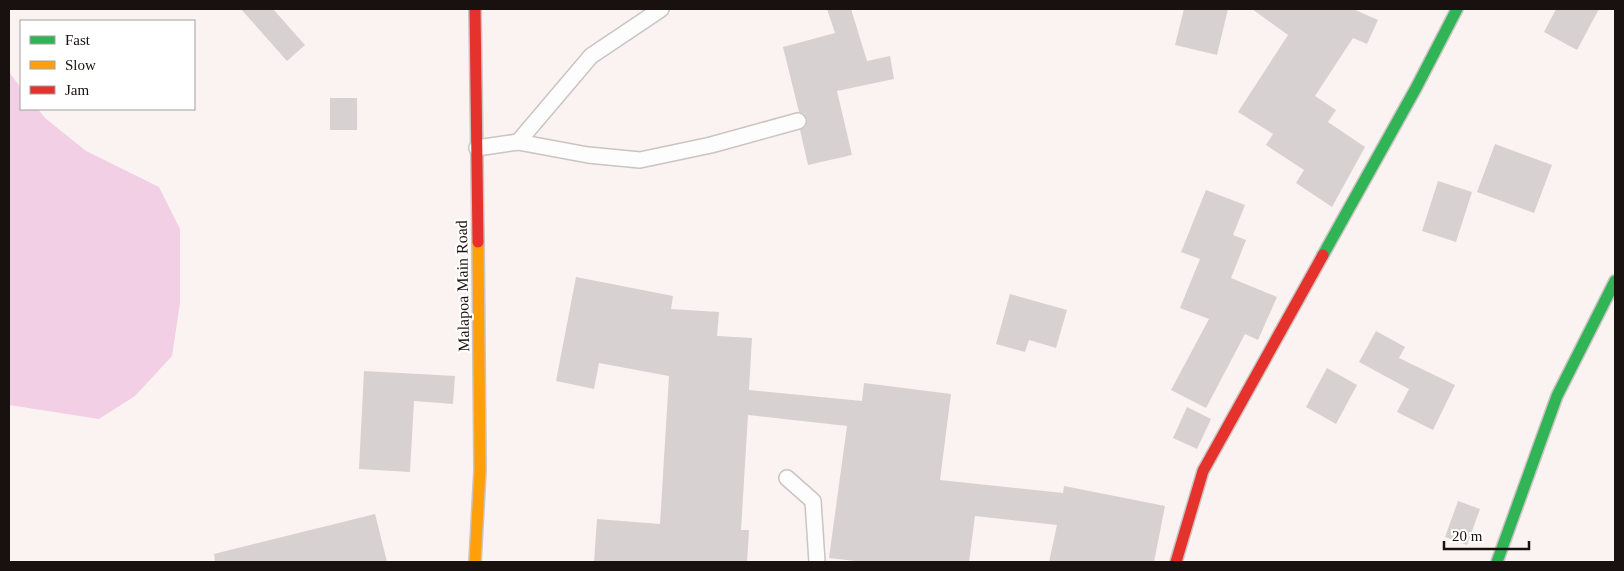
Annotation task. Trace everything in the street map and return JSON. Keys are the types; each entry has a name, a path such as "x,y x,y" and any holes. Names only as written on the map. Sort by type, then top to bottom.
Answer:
{"street":[{"name":"Malapoa Main Road","path":"475,9 480,470 476,562"},
{"path":"1176,562 1203,471 1416,88 1457,9"},
{"path":"1497,562 1557,396 1615,281"}],"lane":[{"path":"518,142 591,56 661,9"},
{"path":"477,148 518,142 588,155 640,160 711,145 798,122"},
{"path":"787,478 813,501 817,562"}],"shaded area":[{"path":"9,72 20,87 20,110 39,110 45,118 86,151 159,187 180,229 180,303 172,356 135,396 99,419 9,405"}],"building":[{"path":"241,9 273,9 305,45 287,61"},
{"path":"827,9 851,9 867,61 890,56 894,79 837,91 852,155 808,165 800,130 805,127 807,119 804,114 799,112 783,47 835,33"},
{"path":"1184,9 1228,9 1217,55 1175,45"},
{"path":"1252,9 1353,9 1378,20 1367,44 1353,38 1315,96 1336,110 1328,122 1365,147 1332,207 1296,183 1304,170 1266,145 1273,134 1238,112 1288,35"},
{"path":"1556,9 1599,9 1577,50 1544,32"},
{"path":"330,98 357,98 357,130 330,130"},
{"path":"1495,144 1552,165 1534,213 1477,192"},
{"path":"1438,181 1472,192 1456,242 1422,231"},
{"path":"1206,190 1245,205 1233,235 1246,240 1231,278 1277,297 1258,340 1245,334 1206,408 1171,390 1209,319 1180,308 1200,259 1181,252"},
{"path":"576,277 673,296 671,309 719,312 717,336 752,338 749,390 862,401 864,383 951,394 940,480 1063,493 1064,486 1165,506 1154,562 1049,562 1057,525 975,516 969,562 864,562 829,558 847,426 748,415 741,530 749,530 747,562 594,562 597,519 660,524 669,376 599,363 594,389 556,381"},
{"path":"1010,294 1067,310 1056,348 1029,340 1025,352 996,344"},
{"path":"1376,331 1405,347 1399,358 1455,385 1433,430 1397,412 1409,389 1359,362"},
{"path":"1327,368 1357,385 1336,424 1306,407"},
{"path":"364,371 455,376 453,404 414,401 410,472 359,469"},
{"path":"1187,407 1211,419 1197,449 1173,438"},
{"path":"1458,501 1480,509 1467,545 1445,537"},
{"path":"375,514 387,562 215,562 214,554"}],"traffic: fast":[{"path":"1323,255 1416,88 1457,9"},
{"path":"1497,562 1557,396 1615,281"}],"traffic: slow":[{"path":"475,562 480,470 478,242"}],"traffic: jam":[{"path":"475,9 478,242"},
{"path":"1176,562 1203,471 1323,255"}]}
